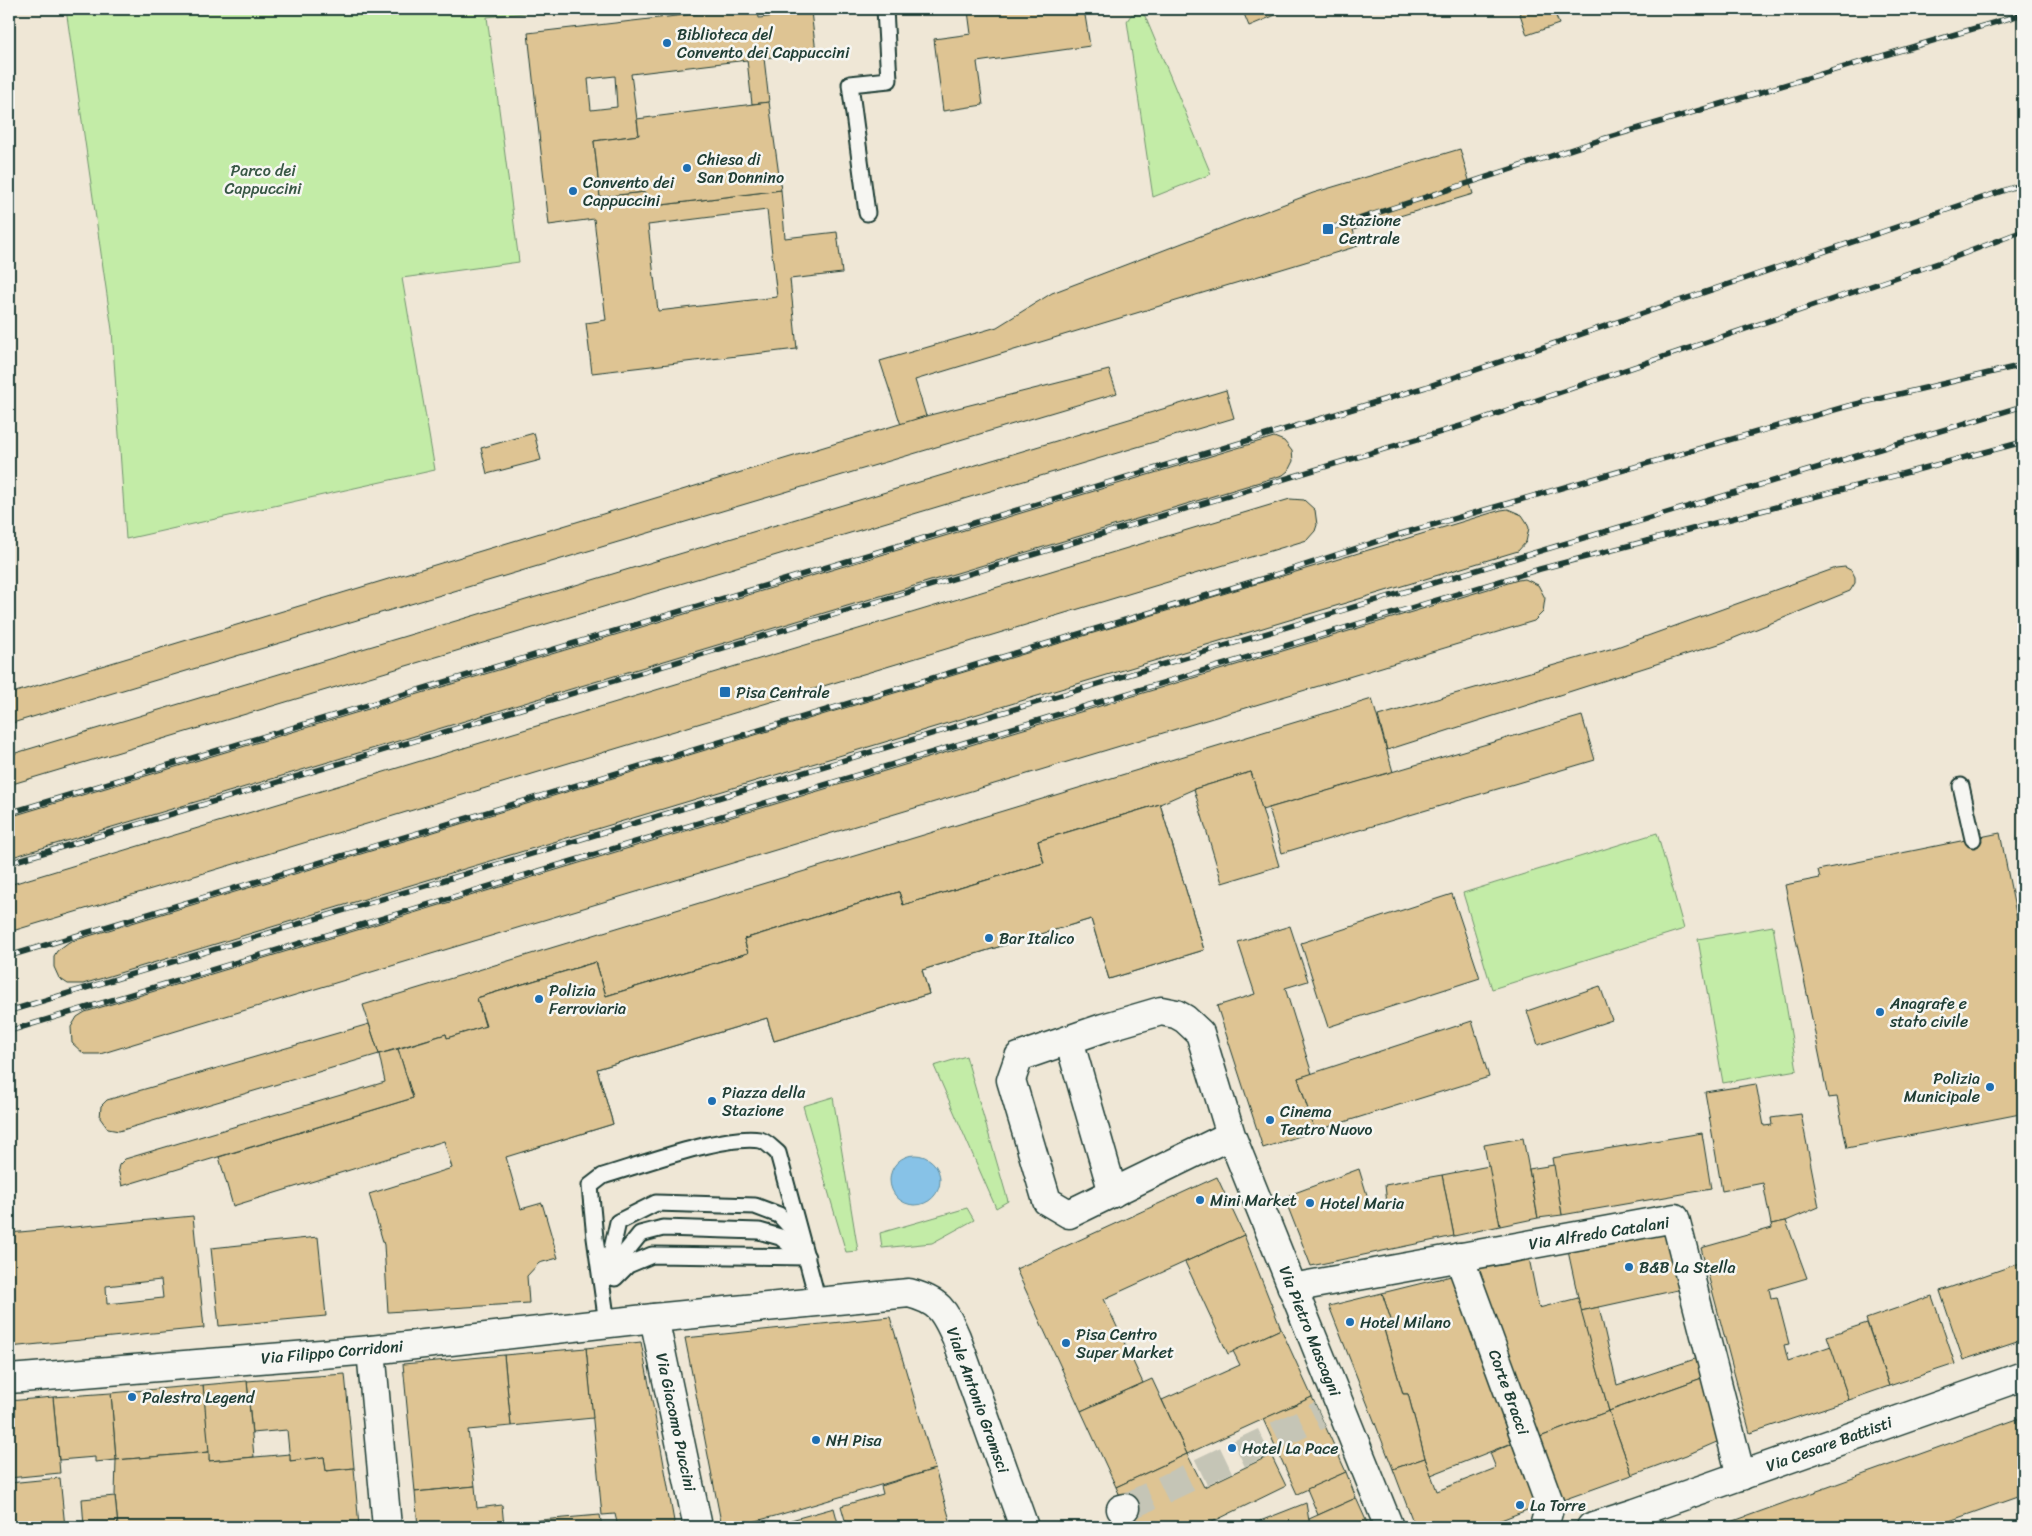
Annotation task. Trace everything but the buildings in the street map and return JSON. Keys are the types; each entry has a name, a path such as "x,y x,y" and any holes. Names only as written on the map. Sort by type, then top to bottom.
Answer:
{"street":[{"path":"1161,1011 1176,1014 1186,1019 1200,1033 1231,1136 1069,1214 1047,1202 1011,1080 1019,1057 1111,1025 1161,1011"},
{"path":"1069,1040 1113,1193"},
{"name":"Via Pietro Mascagni","path":"1231,1136 1389,1527"},
{"name":"Via Alfredo Catalani","path":"1292,1288 1675,1218 1741,1476"},
{"name":"Corte Bracci","path":"1459,1257 1550,1505 1544,1527"},
{"name":"Viale Antonio Gramsci","path":"818,1301 909,1293 935,1303 948,1318 956,1337 1024,1527"},
{"path":"654,1318 818,1301"},
{"name":"Via Filippo Corridoni","path":"9,1379 370,1350 654,1318"},
{"name":"Via Giacomo Puccini","path":"654,1318 698,1527"},
{"path":"370,1350 387,1527"},
{"name":"Via Cesare Battisti","path":"1591,1527 1627,1520 1741,1476 2023,1376"}],"lane":[{"path":"867,213 850,84 888,80 885,9"},
{"path":"1961,786 1973,839"},
{"path":"607,1323 590,1186 603,1176 719,1143 737,1140 761,1140 778,1154 818,1301"},
{"path":"603,1289 618,1222 656,1203 755,1206 778,1215 792,1229 807,1257"},
{"path":"603,1289 620,1259 640,1234 663,1228 759,1231 780,1237 807,1257"},
{"path":"603,1289 628,1265 652,1255 807,1257"}],"green space":[{"name":"Parco dei Cappuccini","path":"66,9 562,9 487,17 519,262 402,278 435,470 126,539 112,330"},
{"path":"1139,13 1145,16 1211,174 1153,197 1127,21 1131,15"},
{"path":"1657,833 1684,929 1492,989 1463,893"},
{"path":"1773,926 1797,1070 1723,1083 1698,939"},
{"path":"966,1056 1008,1201 996,1208 934,1066"},
{"path":"833,1097 858,1251 846,1252 803,1106"},
{"path":"967,1208 974,1220 932,1243 882,1248 880,1233"}],"water":[{"path":"915,1155 929,1159 936,1166 940,1180 936,1194 929,1201 915,1205 901,1201 894,1194 890,1180 894,1166 901,1159"}],"tunnel":[{"path":"1125,1508 1320,1415"}],"railway":[{"path":"1328,229 1603,139 2023,14"},
{"path":"9,813 1426,387 2023,184"},
{"path":"9,863 1464,425 1947,260 2023,231"},
{"path":"9,956 1268,577 1397,535 1848,406 2023,365"},
{"path":"9,1011 2023,406"},
{"path":"9,1031 1540,569 2023,442"}],"place":[{"name":"Biblioteca del Convento dei Cappuccini","path":"667,43"},
{"name":"Chiesa di San Donnino","path":"687,168"},
{"name":"Convento dei Cappuccini","path":"573,191"},
{"name":"Stazione Centrale","path":"1328,229"},
{"name":"Pisa Centrale","path":"725,692"},
{"name":"Bar Italico","path":"989,938"},
{"name":"Polizia Ferroviaria","path":"539,999"},
{"name":"Anagrafe e stato civile","path":"1880,1012"},
{"name":"Polizia Municipale","path":"1990,1087"},
{"name":"Piazza della Stazione","path":"712,1101"},
{"name":"Cinema Teatro Nuovo","path":"1270,1120"},
{"name":"Mini Market","path":"1200,1200"},
{"name":"Hotel Maria","path":"1310,1203"},
{"name":"B&B La Stella","path":"1629,1267"},
{"name":"Hotel Milano","path":"1350,1322"},
{"name":"Pisa Centro Super Market","path":"1066,1343"},
{"name":"Palestra Legend","path":"132,1397"},
{"name":"NH Pisa","path":"816,1440"},
{"name":"Hotel La Pace","path":"1232,1448"},
{"name":"La Torre","path":"1520,1505"}]}
